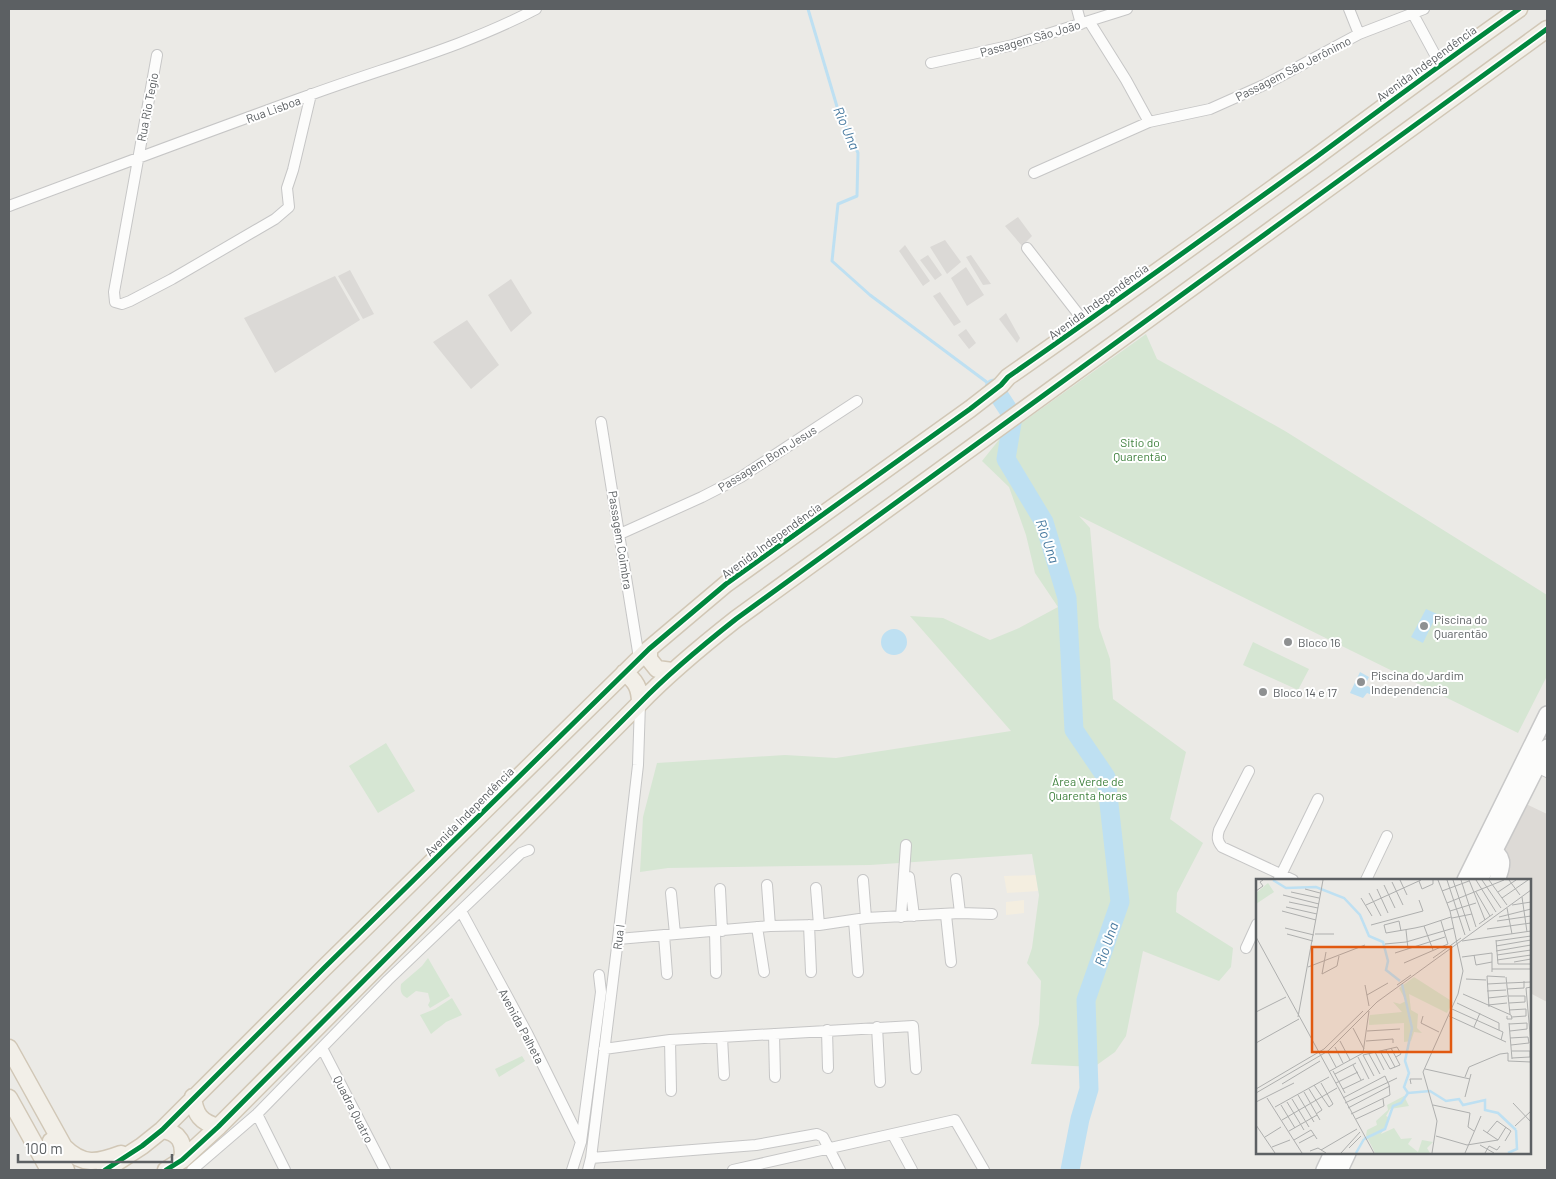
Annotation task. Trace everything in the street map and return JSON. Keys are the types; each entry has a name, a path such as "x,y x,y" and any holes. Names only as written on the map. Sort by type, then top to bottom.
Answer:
{"main road":[{"name":"Avenida Independência","path":"105,1170 142,1146 162,1130 193,1097 644,653 726,584 970,409 1008,377 1086,324 1314,159 1440,64 1519,9"},
{"path":"166,1170 187,1165 218,1127 672,671 736,619 1547,29"},
{"path":"644,653 658,669 672,671"},
{"path":"624,673 637,685 640,702"},
{"path":"1480,879 1489,848 1547,714"},
{"path":"1466,879 1542,769 1547,747"},
{"path":"1489,848 1500,855 1502,860 1497,879"},
{"path":"9,1048 64,1147 73,1156 84,1161 99,1160 142,1146"},
{"path":"9,1066 66,1170"},
{"path":"193,1097 197,1114 202,1120 218,1127"},
{"path":"9,1098 49,1170"},
{"path":"9,1113 20,1132 36,1170"},
{"path":"162,1130 175,1133 180,1138 187,1165"},
{"path":"1324,1170 1332,1154"},
{"path":"1340,1170 1348,1154"}],"street":[{"name":"Rua Lisboa","path":"9,206 312,94 445,49 504,26 536,9"},
{"path":"1077,9 1126,80 1148,122"},
{"name":"Passagem São João","path":"931,63 1013,45 1127,9"},
{"path":"1349,9 1359,34"},
{"name":"Passagem São Jerônimo","path":"1034,173 1148,122 1210,109 1266,84 1359,34 1424,9"},
{"path":"1413,14 1440,64"},
{"name":"Rua Rio Tegio","path":"157,55 114,292 115,302 118,304 130,301 180,274 275,219 288,207 287,188 312,94"},
{"path":"1027,248 1086,324"},
{"name":"Passagem Bom Jesus","path":"620,534 702,497 741,476 857,401"},
{"name":"Passagem Coimbra","path":"601,422 620,534 644,653"},
{"name":"Rua I","path":"588,1170 591,1158 638,765 640,702"},
{"path":"1249,771 1219,830 1217,836 1218,843 1222,847 1279,877 1318,799"},
{"path":"1366,879 1387,836"},
{"path":"901,917 906,845"},
{"path":"187,1165 257,1114 388,980 521,853 529,850"},
{"path":"909,877 914,916"},
{"path":"956,879 960,913"},
{"path":"863,880 866,918"},
{"path":"767,885 770,926"},
{"path":"811,972 816,888"},
{"path":"716,973 720,889"},
{"path":"670,892 675,934"},
{"name":"Avenida Palheta","path":"461,911 527,1033 581,1142"},
{"path":"618,939 770,926 814,925 866,918 960,913 992,914"},
{"path":"946,915 951,962"},
{"path":"854,920 858,972"},
{"path":"1246,948 1256,926"},
{"path":"757,927 764,972"},
{"path":"664,935 667,974"},
{"path":"572,1170 581,1142 601,992 599,975"},
{"path":"604,1048 670,1040 913,1026 916,1069"},
{"path":"877,1027 880,1082"},
{"path":"826,1030 828,1068"},
{"path":"774,1034 775,1077"},
{"path":"722,1037 724,1075"},
{"path":"670,1040 671,1091"},
{"name":"Quadra Quatro","path":"322,1048 385,1170"},
{"path":"257,1114 285,1170"},
{"path":"733,1170 766,1167 955,1120 984,1170"},
{"path":"591,1158 756,1145 818,1134 823,1137 840,1170"},
{"path":"893,1135 912,1170"}],"shaded area":[{"path":"1018,217 1032,236 1022,246 1005,226"},
{"path":"945,240 961,262 947,274 930,247"},
{"path":"905,245 930,281 923,286 899,251"},
{"path":"928,255 942,275 935,280 920,260"},
{"path":"971,255 991,284 983,285 966,257"},
{"path":"966,267 984,295 967,306 951,278"},
{"path":"350,270 374,314 363,319 338,276"},
{"path":"335,276 360,320 275,373 244,318"},
{"path":"511,279 532,313 511,332 488,295"},
{"path":"940,292 961,322 954,326 933,296"},
{"path":"1006,313 1020,338 1017,343 999,319"},
{"path":"467,320 499,365 471,389 433,342"},
{"path":"966,329 976,343 969,349 958,335"},
{"path":"1524,803 1547,814 1547,1002 1531,994 1531,879 1486,879"},
{"path":"1036,875 1038,891 1007,893 1004,876"},
{"path":"1024,900 1024,913 1006,915 1006,902"}],"green space":[{"path":"1146,334 1157,359 1285,431 1547,595 1547,676 1518,733 1079,516 1090,528 1099,627 1110,659 1113,699 1186,752 1170,819 1203,843 1177,893 1176,912 1233,948 1231,967 1219,981 1143,951 1126,1036 1115,1052 1094,1067 1031,1064 1039,1024 1041,981 1027,963 1032,948 1039,895 1032,854 870,865 668,868 640,872 643,817 657,763 785,755 836,758 1011,731 910,616 943,618 990,640 1019,628 1058,607 1035,573 1026,535 1009,487 982,461 1002,436 1016,450 1020,424"},
{"path":"1253,642 1309,669 1298,690 1243,665"},
{"path":"386,743 415,791 378,813 349,766"},
{"path":"428,958 450,996 430,1008 428,1005 430,1001 428,993 416,991 407,998 402,994 401,989 401,984 422,966"},
{"path":"452,998 462,1015 446,1022 431,1034 420,1015 435,1009"},
{"path":"522,1056 525,1061 499,1077 495,1069"}],"water":[{"name":"Piscina do Quarentão","path":"1426,609 1437,614 1423,643 1411,637"},
{"path":"894,629 903,633 907,642 903,651 894,655 885,651 881,642 885,633"},
{"name":"Piscina do Jardim Independencia","path":"1360,672 1369,677 1364,687 1368,686 1374,691 1372,695 1367,693 1363,698 1350,693"}],"waterway":[{"name":"Rio Una","path":"808,9 838,110 858,153 857,196 838,204 832,261 870,295 992,386"},
{"name":"Rio Una","path":"994,388 1013,417 1006,459 1044,522 1067,598 1074,730 1106,777 1120,902 1086,1000 1089,1089 1080,1119 1070,1170"}],"cycle path":[{"path":"105,1170 142,1146 162,1130 649,649 726,584 970,409 1001,385 1008,377 1236,215 1519,9"},
{"path":"166,1170 182,1160 218,1127 651,692 699,649 736,619 1547,29"}],"place":[{"name":"Piscina do Quarentão","path":"1424,626"},
{"name":"Bloco 16","path":"1288,642"},
{"name":"Piscina do Jardim Independencia","path":"1361,682"},
{"name":"Bloco 14 e 17","path":"1263,692"}],"park label":[{"name":"Sitio do Quarentão","path":"1140,449"},
{"name":"Área Verde de Quarenta horas","path":"1088,788"}]}
